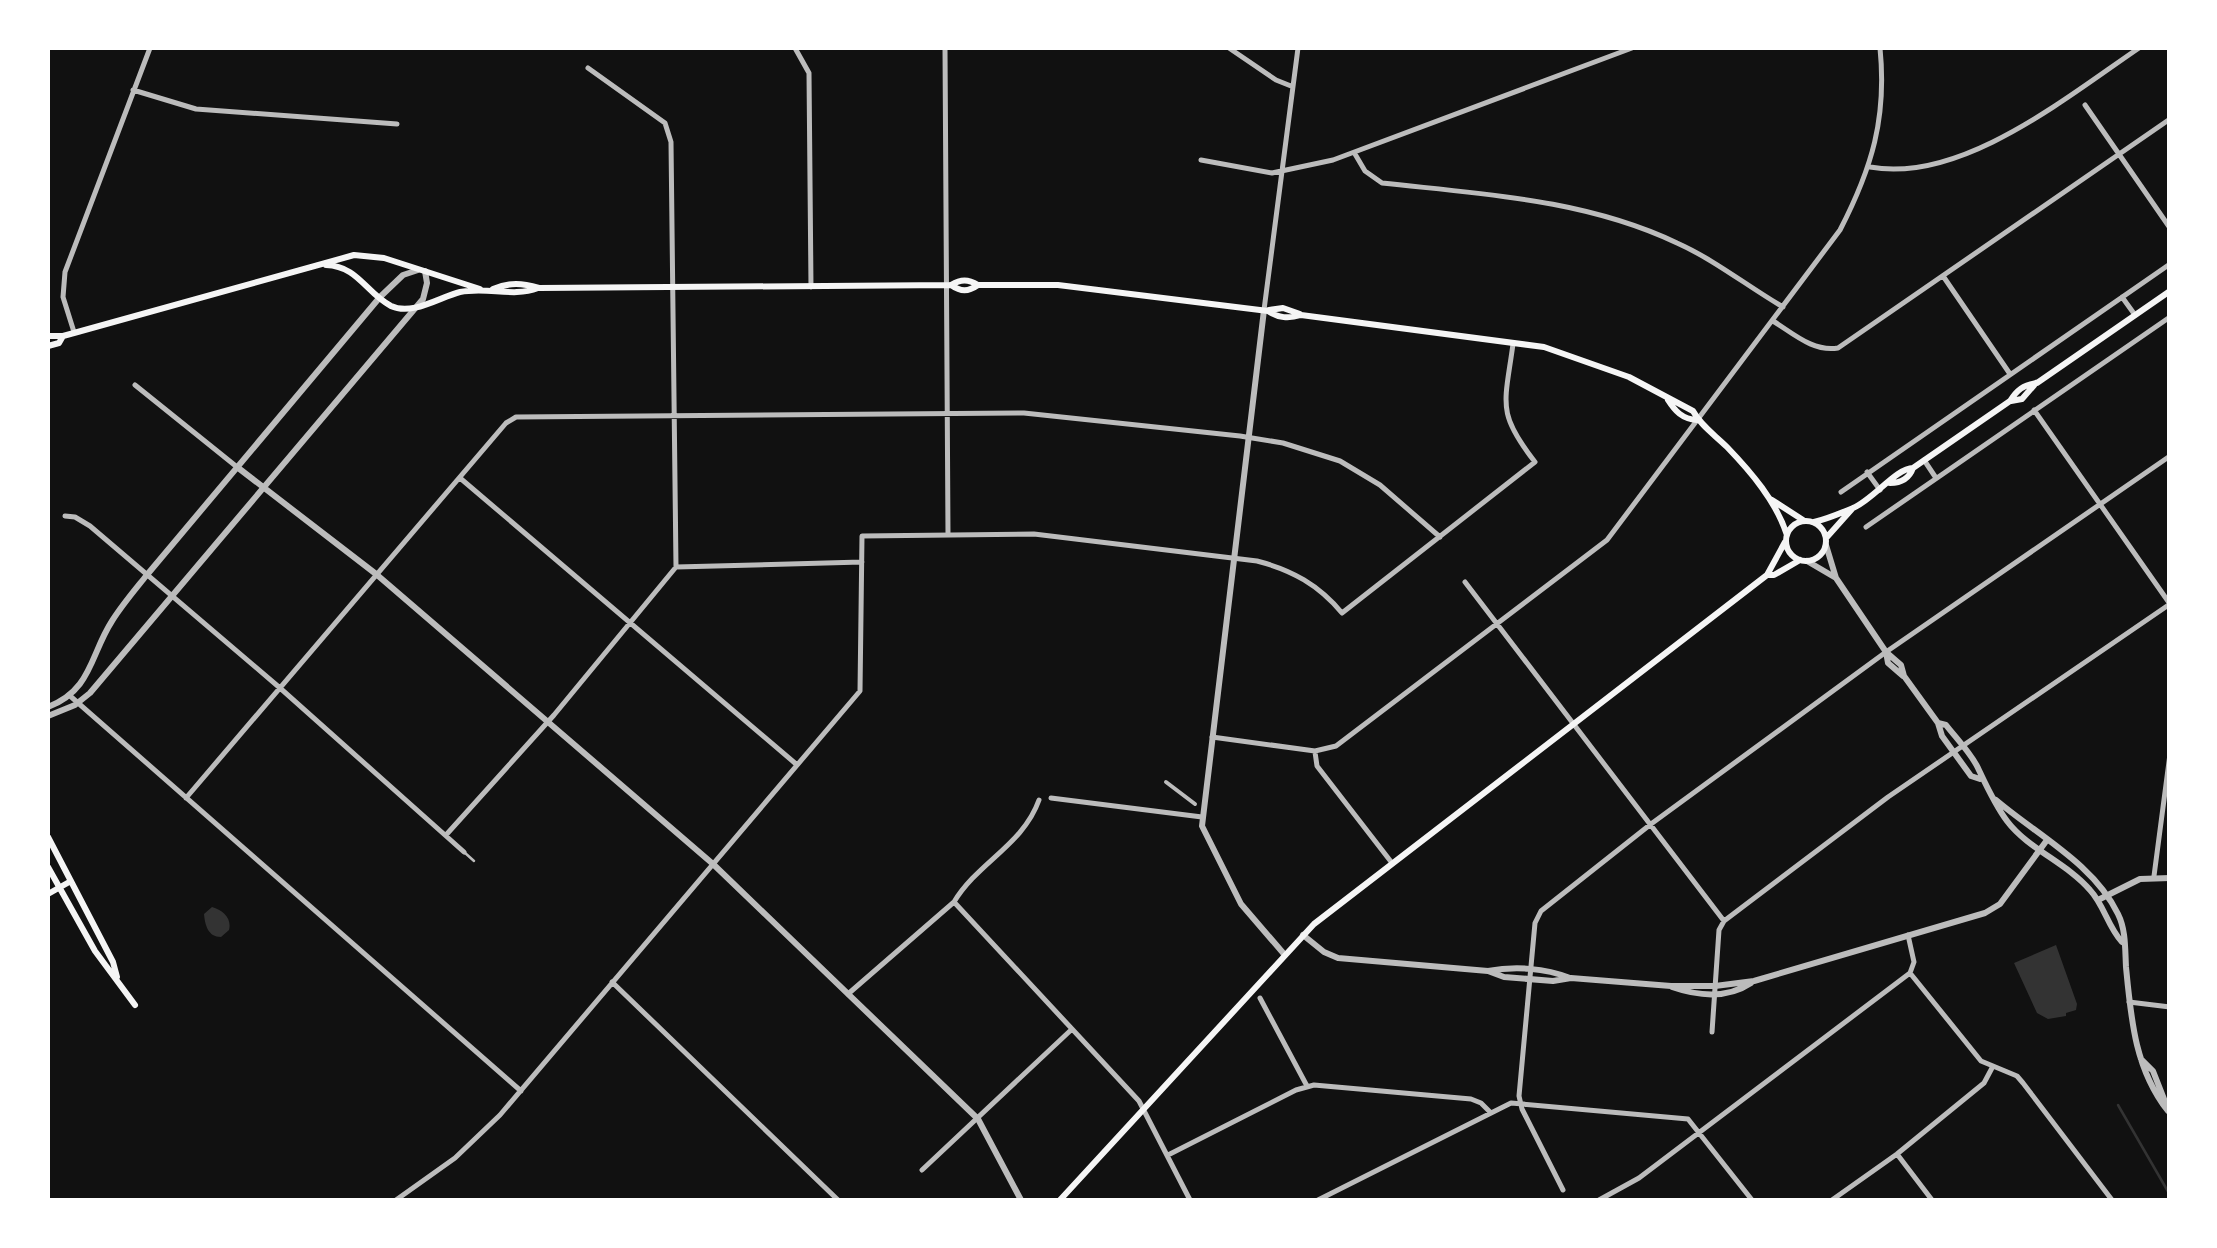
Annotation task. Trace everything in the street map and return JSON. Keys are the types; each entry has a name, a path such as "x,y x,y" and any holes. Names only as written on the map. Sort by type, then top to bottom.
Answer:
{"main road":[{"path":"48,336 64,336 354,255 494,289 523,283 538,288 673,288 948,285 970,280 978,285 1058,285 1266,311 1283,308 1301,315 1513,341 1592,362 1629,377 1688,408 1771,500 1804,521"},
{"path":"320,264 352,272 396,308 418,307 480,288"},
{"path":"1060,1200 1303,935 1767,575 1794,524 1814,522 1852,508 1890,484 1900,471 1913,468 2010,401 2026,384 2036,383 2170,291"},
{"path":"48,346 60,343 64,336"},
{"path":"1771,500 1790,553 1804,561"},
{"path":"1767,575 1818,556 1852,508"},
{"path":"1814,522 1826,542"},
{"path":"48,837 114,962 117,979"},
{"path":"48,866 50,877 95,951 135,1005"},
{"path":"50,877 65,869"},
{"path":"48,894 72,881"}],"street":[{"path":"74,333 63,296 65,272 150,48"},
{"path":"795,48 808,73 811,286"},
{"path":"944,48 948,534"},
{"path":"1229,48 1291,86"},
{"path":"1284,954 1233,891 1202,829 1202,817 1298,48"},
{"path":"1201,160 1268,173 1356,154 1632,48"},
{"path":"1212,738 1315,751 1336,746 1622,526 1840,230 1870,166 1881,109 1880,48"},
{"path":"1870,166 1904,169 2001,140 2139,48"},
{"path":"446,834 632,624 676,567 671,142 665,122 588,68"},
{"path":"133,90 196,108 396,124"},
{"path":"2084,104 2170,228"},
{"path":"1774,321 1809,344 1825,350 1838,348 2170,119"},
{"path":"1356,154 1365,171 1382,183 1550,204 1632,224 1706,258 1784,307"},
{"path":"1841,492 2170,264"},
{"path":"48,707 69,696 93,665 112,621 146,576 380,297 403,275 422,270 426,293 418,307 92,691 77,703 48,716"},
{"path":"1944,276 2010,374"},
{"path":"2122,297 2135,315"},
{"path":"1866,527 2170,317"},
{"path":"396,1200 407,1198 455,1158 522,1091 862,686 862,536 1034,534 1234,558 1293,573 1322,592 1342,613 1535,462 1511,432 1506,416 1513,341"},
{"path":"135,385 376,574 713,864 978,1119 1021,1200"},
{"path":"1712,1032 1719,930 1724,922 1888,797 2170,604 2034,410"},
{"path":"186,798 506,422 516,417 1076,416 1248,438 1300,447 1354,469 1404,504 1440,538"},
{"path":"1563,1190 1520,1101 1535,923 1541,912 1651,824 1886,652 2170,456"},
{"path":"1924,460 1936,478"},
{"path":"1867,472 1880,490"},
{"path":"460,478 796,764"},
{"path":"65,516 85,522 464,852"},
{"path":"1826,542 1836,578 1886,652 1888,664 1904,676 1971,776 1980,779"},
{"path":"1804,561 1836,578"},
{"path":"676,567 862,562"},
{"path":"1466,582 1724,922"},
{"path":"69,696 522,1091"},
{"path":"1938,723 1946,725 1979,770 1980,779 2008,823 2073,872 2098,900 2114,933 2123,942"},
{"path":"1315,751 1317,766 1392,863"},
{"path":"2154,876 2170,754"},
{"path":"1166,782 1195,804"},
{"path":"1051,798 1202,817"},
{"path":"848,994 954,902 966,884 1021,834 1039,800"},
{"path":"1996,800 2078,864 2108,895 2124,930 2132,1029 2140,1058 2153,1072 2169,1112"},
{"path":"1303,935 1338,958 1488,971 1504,968 1530,975 1554,972 1571,978 1671,986 1688,992 1742,989 1754,981 1993,909 2047,840"},
{"path":"2098,900 2130,882 2154,876 2170,878"},
{"path":"954,902 1135,1096 1190,1200"},
{"path":"1599,1200 1639,1178 1910,973 1914,962 1908,936"},
{"path":"1910,973 1981,1061 2023,1083 2112,1200"},
{"path":"612,982 838,1200"},
{"path":"1260,998 1307,1086"},
{"path":"2129,1002 2170,1007"},
{"path":"922,1170 1071,1030"},
{"path":"1832,1200 1897,1154 1984,1083 1992,1068"},
{"path":"1168,1155 1307,1086 1470,1099 1481,1102 1490,1112"},
{"path":"1318,1200 1490,1112 1520,1101 1680,1116 1700,1131 1752,1200"},
{"path":"1897,1154 1932,1200"}],"lane":[{"path":"1039,800 1051,798"},
{"path":"464,852 474,861"}],"shaded area":[{"path":"212,907 228,918 229,930 221,937 210,933 206,926 204,914"},
{"path":"2056,945 2077,1004 2076,1010 2066,1016 2048,1019 2037,1013 2014,963"}],"waterway":[{"path":"2118,1105 2170,1195"}]}
